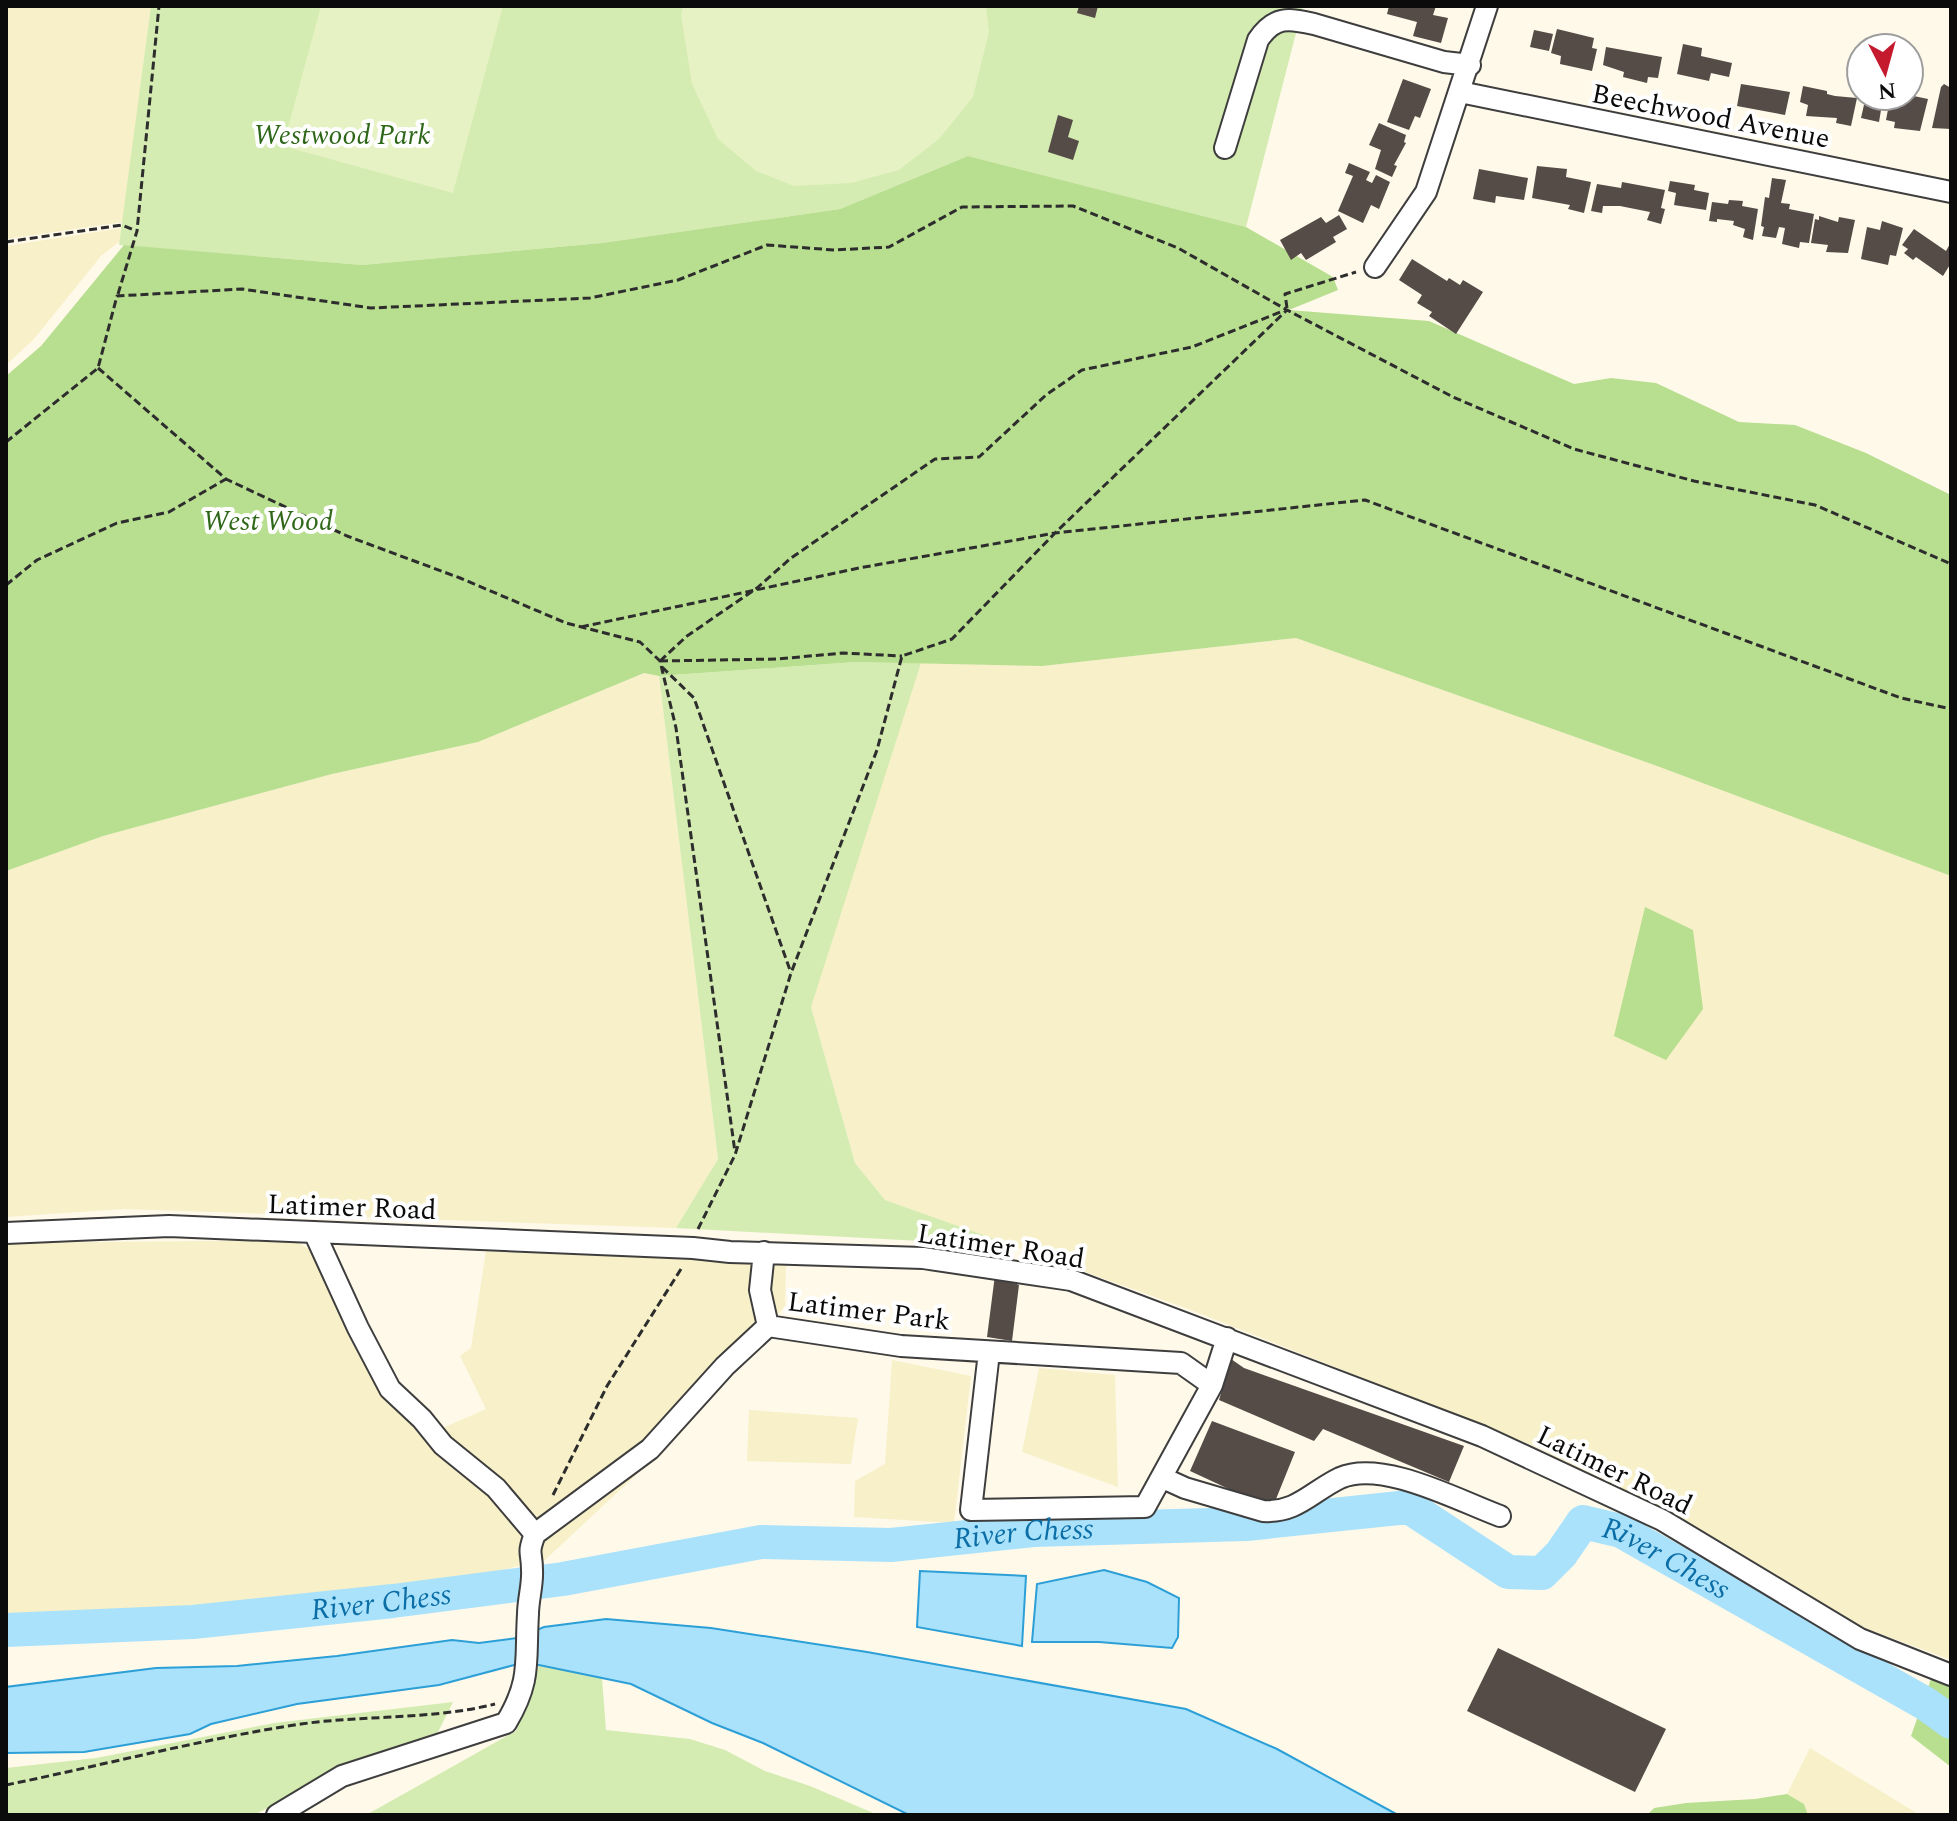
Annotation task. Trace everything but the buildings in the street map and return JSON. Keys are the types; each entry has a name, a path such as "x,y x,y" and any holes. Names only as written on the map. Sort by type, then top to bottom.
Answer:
{"street":[{"path":"1375,267 1426,192 1487,6"},
{"path":"1225,148 1258,40 1265,28 1278,21 1293,19 1444,62 1470,65"},
{"name":"Beechwood Avenue","path":"1460,92 1951,192"},
{"name":"Latimer Road","path":"6,1233 169,1226 923,1258 1071,1280 1496,1443 1662,1520 1860,1639 1951,1675"},
{"path":"314,1232 390,1389 422,1419 443,1445 496,1488 535,1534"},
{"name":"Latimer Park","path":"764,1252 760,1290 768,1326 901,1346 1181,1363 1212,1385"},
{"path":"277,1815 342,1776 506,1723 519,1702 528,1675 527,1618 531,1581 528,1552 535,1534 650,1449 725,1366 768,1326"},
{"path":"989,1352 971,1510 1145,1507 1212,1385 1227,1338"},
{"path":"1163,1478 1198,1492 1275,1512 1288,1510 1342,1477 1380,1474 1408,1481 1500,1516"}],"path":[{"path":"6,442 98,368 137,231 159,6"},
{"path":"117,296 242,289 371,308 590,298 678,280 767,245 834,250 889,247 962,207 1073,206 1178,248 1287,310 1453,397 1574,449 1694,481 1815,505 1951,564"},
{"path":"6,242 122,225 137,231"},
{"path":"1287,310 1285,294 1333,277 1375,267"},
{"path":"660,661 777,659 843,653 902,656 952,639 1055,533 1287,310"},
{"path":"660,661 687,636 757,588 791,558 935,459 979,457 1046,395 1082,370 1192,347 1287,310"},
{"path":"98,368 226,479 347,536 460,578 566,623 640,642 660,661 676,728 735,1155"},
{"path":"6,585 37,560 117,523 169,512 226,479"},
{"path":"581,627 757,588 1055,533 1365,500 1901,698 1951,709"},
{"path":"695,1236 735,1155 791,973 877,750 902,656"},
{"path":"662,667 694,698 791,973"},
{"path":"552,1497 607,1386 686,1260"},
{"path":"6,1785 301,1724 362,1717 454,1713 519,1702"}],"shaded area":[{"path":"6,6 151,6 123,222 6,239"},
{"path":"121,228 120,241 101,256 34,339 6,365 6,246"},
{"path":"1296,638 1657,766 1951,876 1951,1660 1862,1627 1539,1448 1191,1310 885,1200 855,1163 811,1007 849,869 921,663 1042,666"},
{"path":"644,673 659,676 718,1159 676,1228 124,1209 6,1217 6,871 103,836 332,774 478,742"},
{"path":"294,1240 333,1264 387,1381 438,1430 486,1409 460,1356 471,1348 486,1251 786,1262 785,1306 653,1459 545,1560 411,1591 164,1613 6,1619 6,1243"},
{"path":"892,1360 971,1376 954,1523 854,1517 855,1481 885,1464"},
{"path":"1039,1368 1115,1375 1118,1487 1022,1452"},
{"path":"749,1410 858,1418 851,1464 747,1461"},
{"path":"1810,1748 1920,1815 1808,1815 1804,1804 1787,1794"}],"green space":[{"name":"Westwood Park","path":"151,6 1303,6 1246,227 968,156 840,209 602,243 362,265 119,245"},
{"path":"321,6 503,6 453,193 283,146"},
{"path":"683,6 986,6 989,32 973,97 939,139 899,170 851,183 794,186 756,171 718,139 692,84 681,15"},
{"name":"West Wood","path":"968,156 1246,227 1333,277 1338,290 1289,310 1429,321 1574,384 1611,378 1656,383 1739,422 1795,425 1866,453 1951,495 1951,876 1657,766 1296,638 1042,666 856,662 659,676 644,673 478,742 332,774 103,836 6,871 6,376 41,346 124,245 362,265 602,243 840,209"},
{"path":"856,662 921,663 811,1007 855,1163 885,1200 1014,1246 676,1228 718,1159 659,676"},
{"path":"1645,907 1693,930 1703,1009 1666,1060 1614,1036"},
{"path":"539,1665 602,1678 606,1730 690,1739 725,1750 765,1771 878,1815 366,1815 516,1731"},
{"path":"1931,1679 1951,1684 1951,1767 1911,1736"},
{"path":"453,1702 434,1740 336,1772 254,1815 6,1815 6,1768 96,1758 274,1723"},
{"path":"1787,1794 1804,1804 1808,1815 1647,1815 1654,1808 1686,1803"}],"water":[{"path":"1104,1570 1147,1582 1179,1598 1178,1637 1172,1648 1099,1642 1032,1642 1037,1584"},
{"path":"920,1571 1026,1576 1022,1646 917,1627"},
{"path":"606,1619 711,1628 867,1652 1186,1709 1277,1749 1398,1815 909,1815 763,1743 712,1723 631,1684 539,1665 518,1664 439,1685 297,1704 211,1724 190,1734 84,1752 6,1753 6,1687 156,1668 237,1666 337,1656 452,1640 479,1643 517,1638 544,1627"}],"waterway":[{"name":"River Chess","path":"6,1630 193,1622 393,1601 563,1579 761,1542 891,1545 1033,1530 1246,1524 1409,1507 1508,1572 1542,1573 1561,1554 1583,1522 1621,1531 1926,1704 1951,1722"}]}
